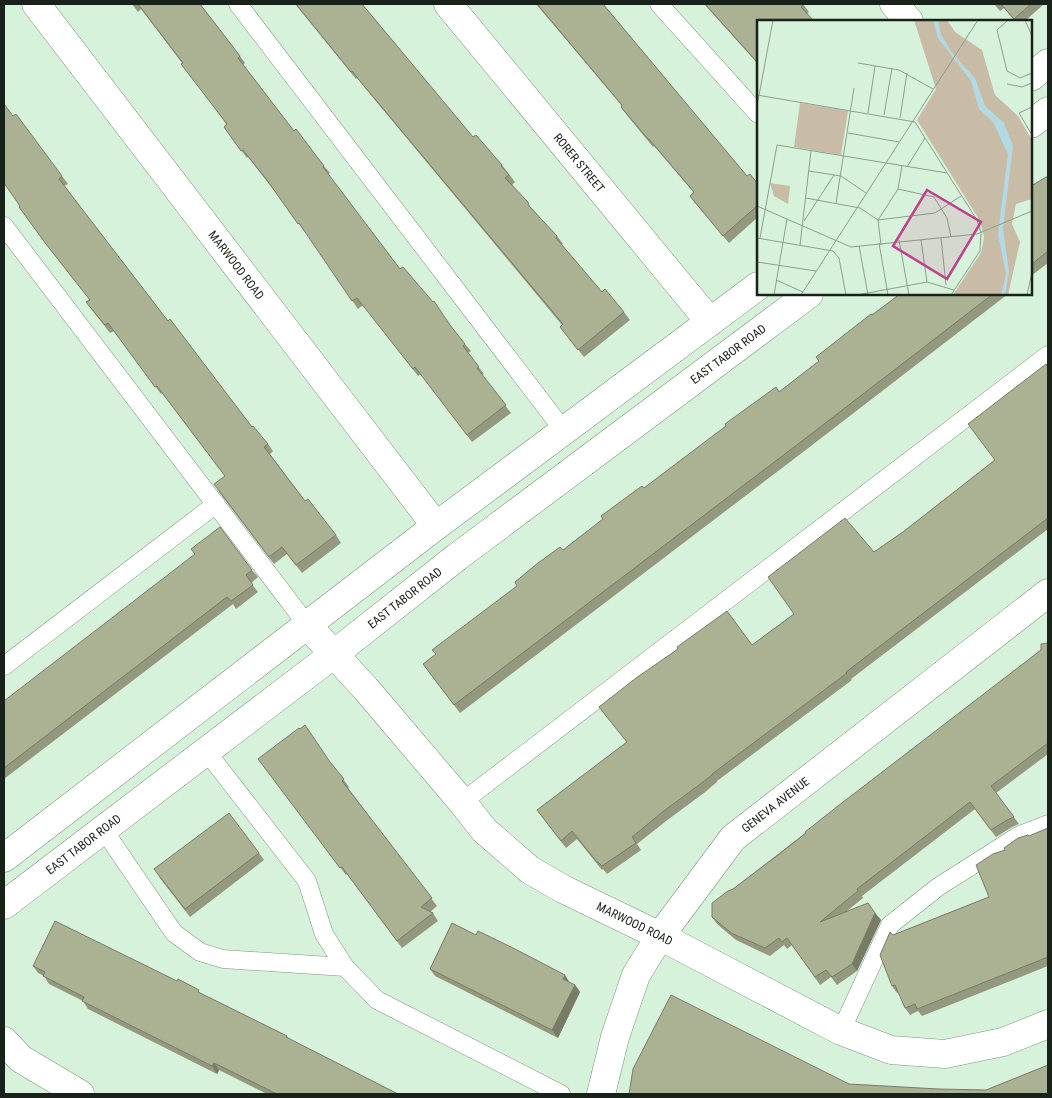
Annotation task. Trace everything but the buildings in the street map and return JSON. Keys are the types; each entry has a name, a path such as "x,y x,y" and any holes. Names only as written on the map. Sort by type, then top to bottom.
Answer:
{"street":[{"name":"MARWOOD ROAD","path":"36,4 436,526"},
{"name":"RORER STREET","path":"448,4 710,322"},
{"path":"894,4 908,20"},
{"path":"1032,76 1048,63"},
{"path":"1032,123 1048,111"},
{"path":"4,858 436,526 757,287"},
{"name":"EAST TABOR ROAD","path":"4,906 334,654 457,557 808,295"},
{"name":"GENEVA AVENUE","path":"601,1094 614,1037 636,974 660,936 733,838 1048,593"},
{"name":"MARWOOD ROAD","path":"308,626 366,689 484,830 530,870 563,889 660,936 842,1031 891,1050 945,1054 1003,1042 1048,1024"},
{"path":"4,1041 22,1059 80,1094"}],"lane":[{"path":"238,4 564,431"},
{"path":"660,4 757,113"},
{"path":"4,226 308,626"},
{"path":"462,802 1048,355"},
{"path":"4,666 216,504"},
{"path":"206,751 306,881 324,934 345,967 377,1000 561,1094"},
{"path":"842,1031 890,925 938,886 1018,836 1048,824"},
{"path":"103,829 174,933 200,952 223,959 345,967"}]}
